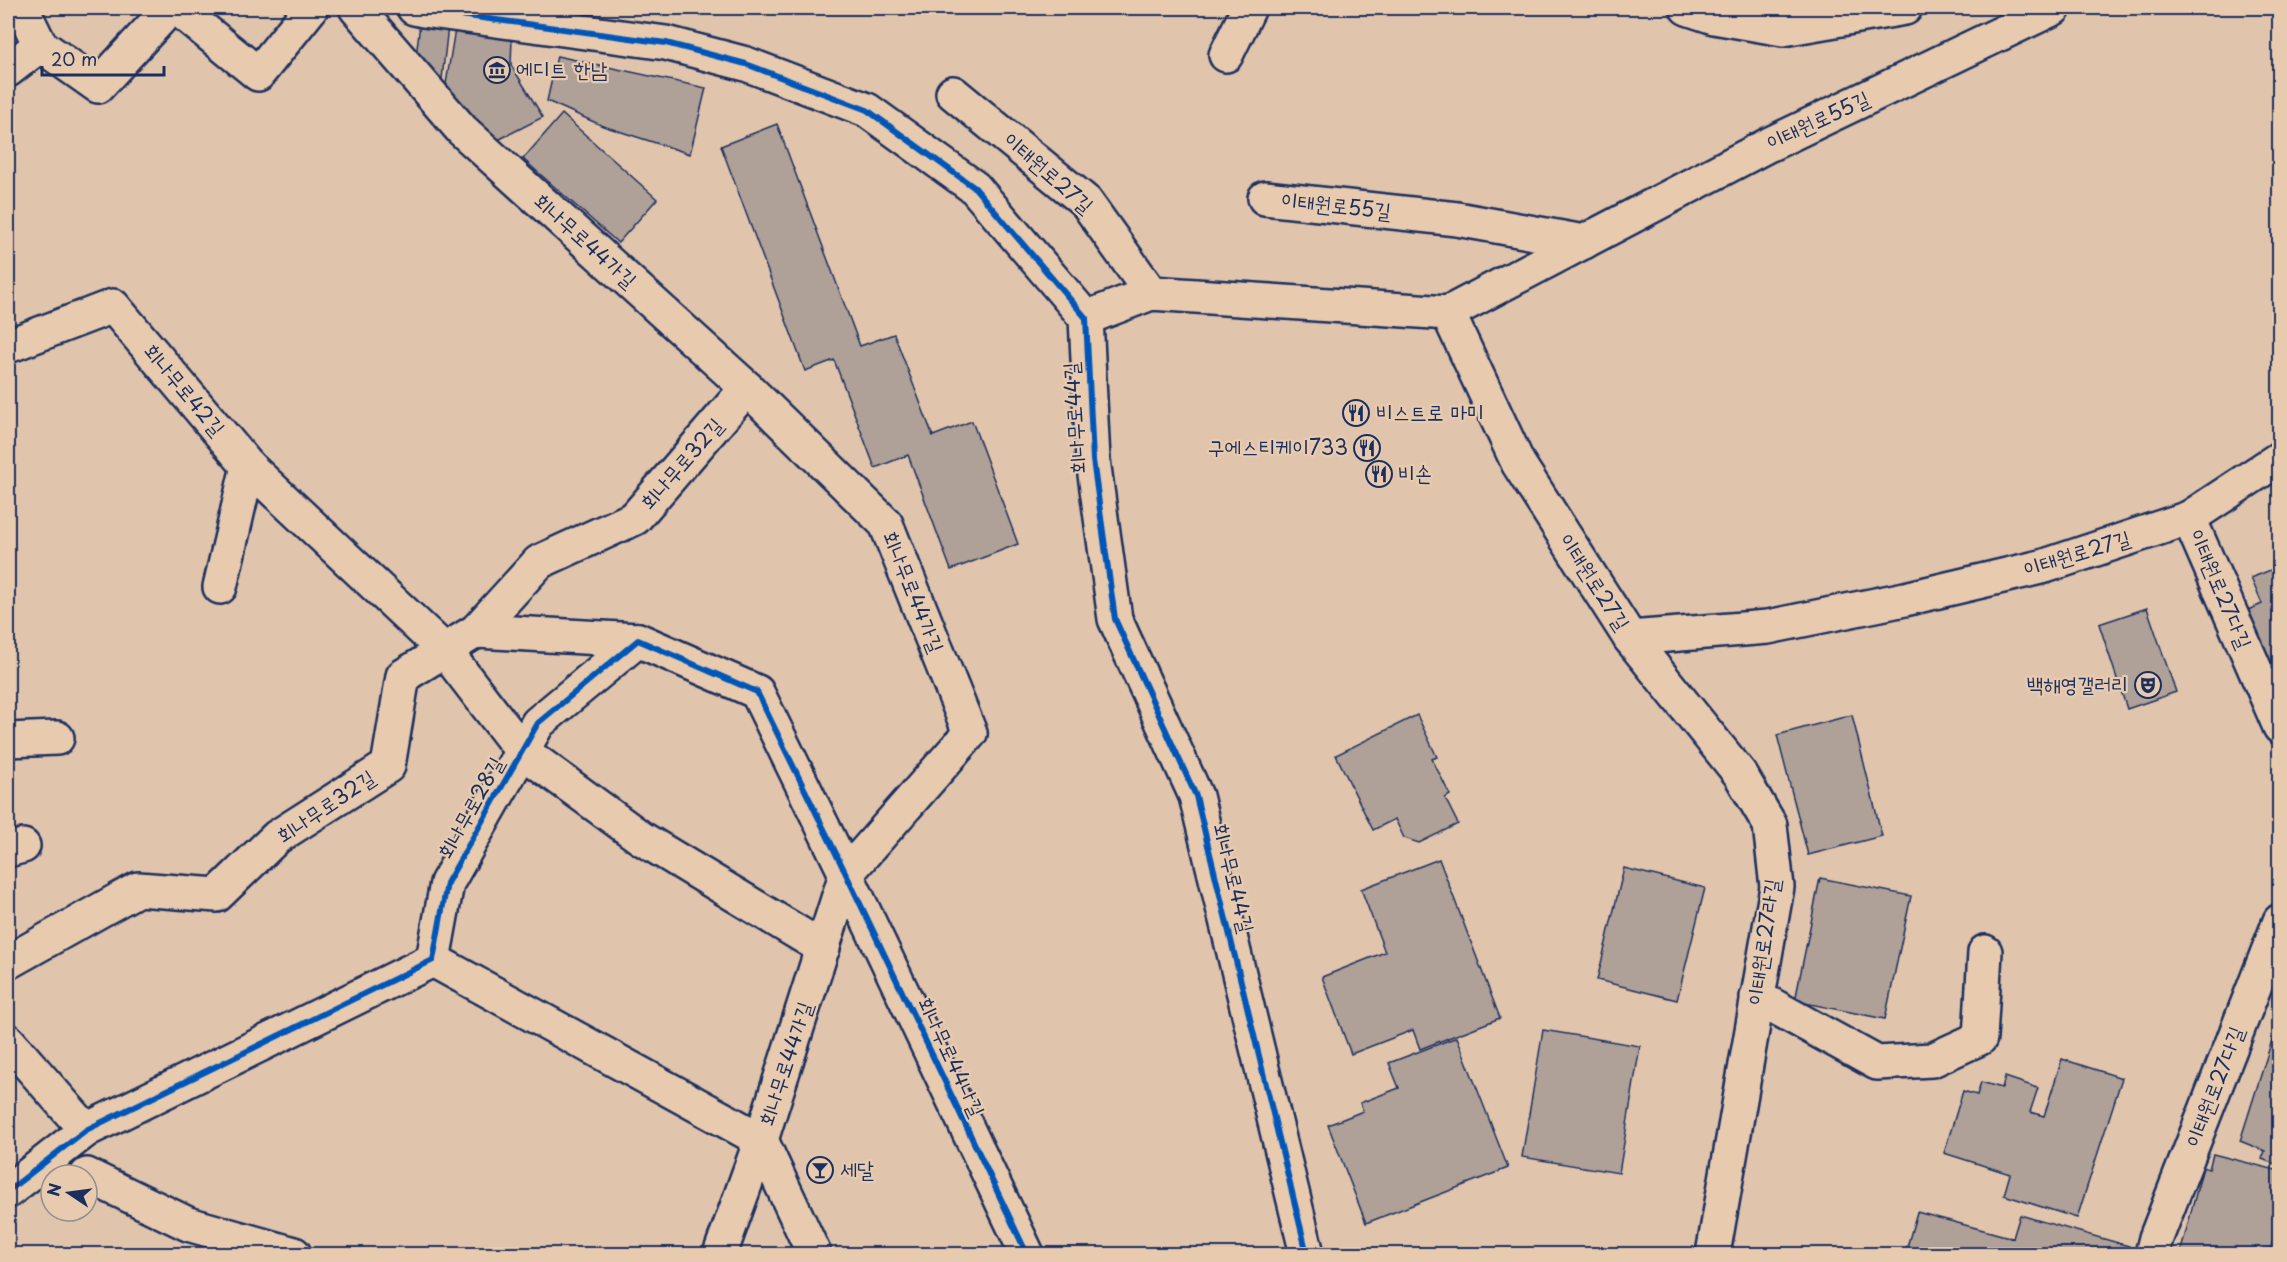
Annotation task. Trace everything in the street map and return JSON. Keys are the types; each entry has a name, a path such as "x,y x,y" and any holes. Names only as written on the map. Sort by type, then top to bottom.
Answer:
{"street":[{"path":"22,8 40,45 98,86 170,8"},
{"path":"177,8 258,74 310,8"},
{"name":"회나무로44가길","path":"356,8 462,130 747,388 886,524 970,732 846,874 761,1140 720,1254"},
{"path":"414,8 666,43 746,64 867,110 975,188 1086,318 1151,293 1448,314"},
{"path":"1226,54 1249,8"},
{"path":"1687,8 1714,17 1783,28 1905,8"},
{"name":"이태원로55길","path":"1448,314 1768,145 2054,8"},
{"path":"8,70 40,45"},
{"name":"이태원로27길","path":"954,93 1086,202 1151,293"},
{"name":"이태원로55길","path":"1265,198 1457,219 1584,242"},
{"name":"회나무로42길","path":"8,346 113,306 248,465"},
{"name":"이태원로27길","path":"1448,314 1518,463 1630,638 1768,627 1905,599 2045,566 2189,518 2280,458"},
{"name":"회나무로44길","path":"1086,318 1093,460 1115,619 1196,796 1307,1254"},
{"name":"회나무로32길","path":"8,962 138,889 217,895 277,837 388,766 403,676 476,631 539,561 635,518 747,388"},
{"path":"220,586 248,465"},
{"path":"248,465 445,651 522,752 642,838 823,948"},
{"name":"이태원로27다길","path":"2189,518 2280,727"},
{"path":"476,631 638,640 757,692 846,874"},
{"name":"이태원로27라길","path":"1630,638 1740,774 1770,825 1777,887 1713,1254"},
{"name":"회나무로28길","path":"432,960 447,883 538,723 638,640"},
{"path":"8,740 57,738"},
{"name":"회나무로44나길","path":"846,874 1027,1254"},
{"name":"이태원로27다길","path":"2152,1254 2156,1238 2280,921"},
{"path":"1758,997 1877,1063 1932,1060 1980,1038 1985,952"},
{"path":"8,1191 86,1130 432,960 761,1140 814,1254"},
{"path":"8,1041 86,1130"},
{"path":"50,1157 62,1163"},
{"path":"99,1181 188,1224 294,1254"}],"building":[{"path":"420,23 448,26 441,88 415,66"},
{"path":"455,29 512,38 511,65 543,117 498,140 466,114 446,84"},
{"path":"557,56 706,88 690,154 603,126 547,101"},
{"path":"562,114 657,199 618,243 523,159"},
{"path":"777,124 860,346 894,334 933,436 972,421 1018,544 951,570 908,455 875,468 834,360 805,371 721,146"},
{"path":"2280,566 2280,686 2248,610 2262,604 2251,578"},
{"path":"2147,608 2176,692 2127,709 2099,624"},
{"path":"1417,715 1437,757 1432,759 1450,795 1445,798 1458,824 1419,843 1404,838 1395,819 1373,830 1336,755"},
{"path":"1852,715 1882,836 1808,855 1777,735"},
{"path":"1439,859 1500,1018 1420,1049 1413,1030 1351,1054 1322,977 1385,952 1361,889"},
{"path":"1624,868 1705,888 1677,1000 1597,980"},
{"path":"1820,878 1911,896 1885,1019 1795,1001"},
{"path":"1543,1030 1640,1046 1619,1173 1522,1157"},
{"path":"1457,1037 1508,1168 1366,1223 1328,1125 1363,1111 1360,1103 1399,1088 1389,1063"},
{"path":"2272,1040 2280,1043 2280,1166 2262,1159 2265,1151 2240,1141"},
{"path":"2062,1059 2122,1078 2077,1218 2004,1195 2010,1174 1944,1153 1963,1091 1977,1095 1981,1082 2002,1088 2005,1077 2038,1088 2030,1112 2044,1116"},
{"path":"2213,1154 2280,1171 2280,1216 2269,1254 2180,1254 2203,1167 2209,1169"},
{"path":"1917,1212 2013,1238 2020,1215 2129,1246 2127,1254 1905,1254"}],"cycle path":[{"path":"414,8 666,43 746,64 867,110 975,188 1086,318 1093,460 1115,619 1196,796 1307,1254"},
{"path":"8,1191 86,1130 433,960 447,883 538,723 638,640 757,692 1027,1254"}],"place":[{"name":"에디트 한남","path":"497,70"},
{"name":"비스트로 마미","path":"1356,413"},
{"name":"구에스티케이733","path":"1367,448"},
{"name":"비손","path":"1379,474"},
{"name":"백해영갤러리","path":"2148,685"},
{"name":"세달","path":"820,1170"}]}
